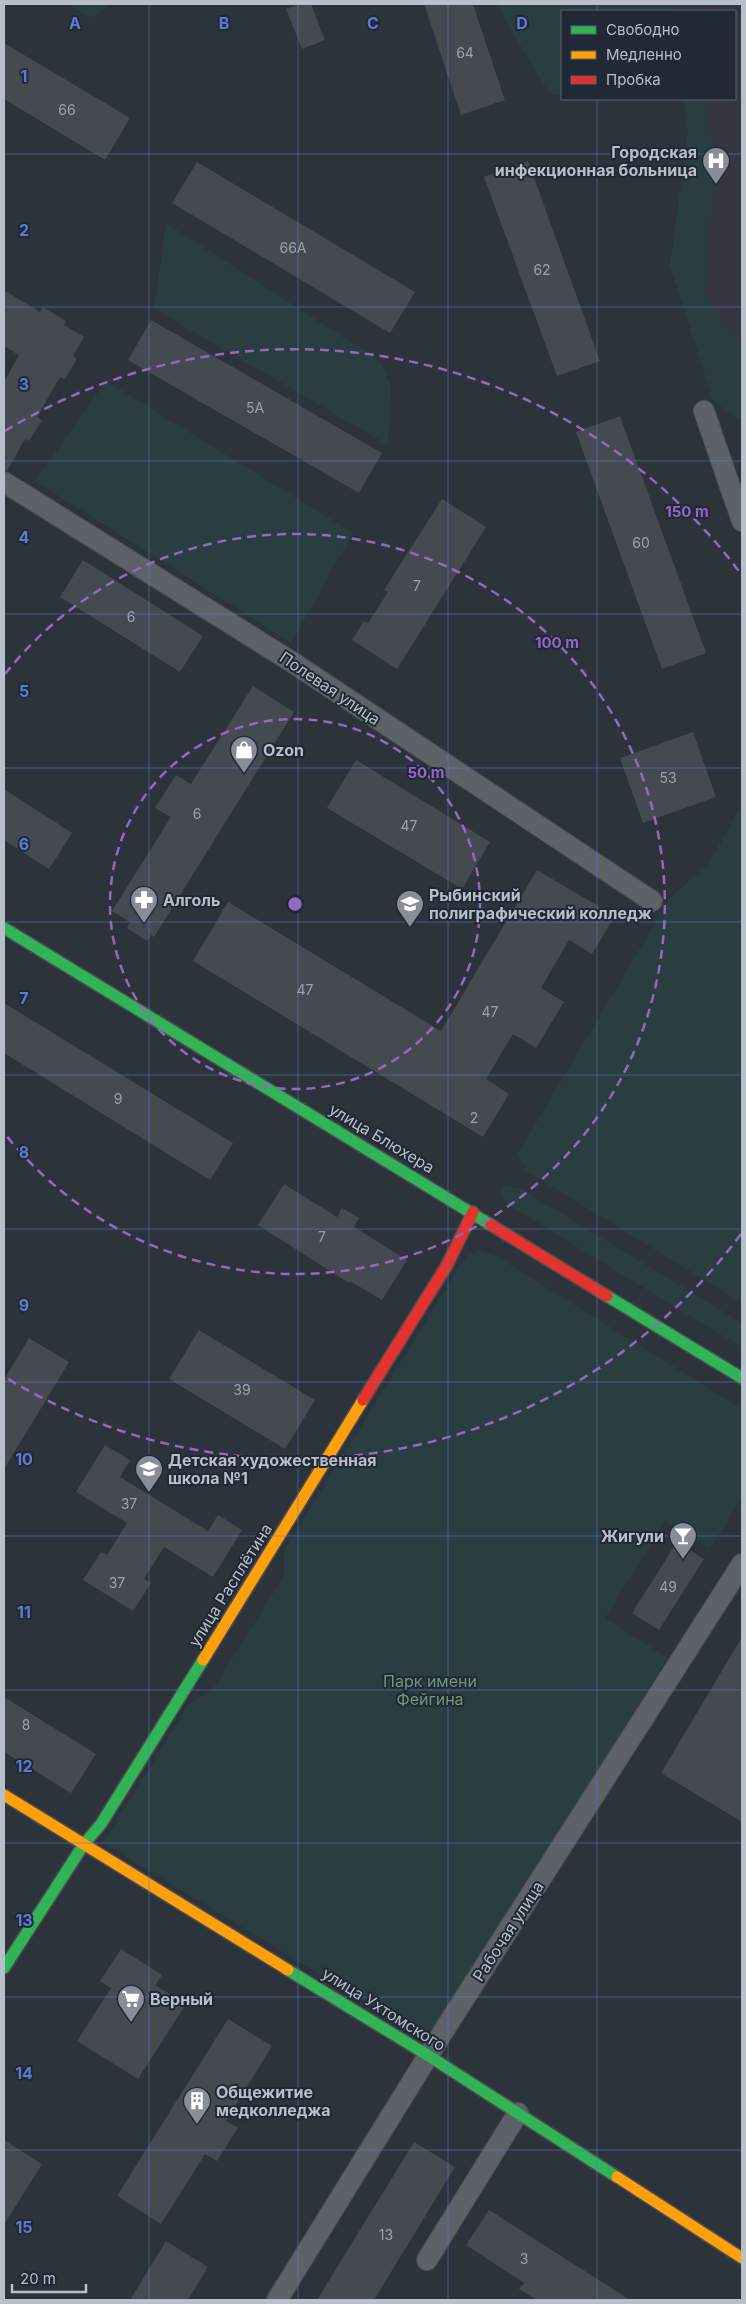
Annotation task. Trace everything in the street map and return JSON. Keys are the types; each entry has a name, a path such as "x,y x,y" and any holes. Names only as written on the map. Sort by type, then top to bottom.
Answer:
{"street":[{"path":"704,411 742,522"},
{"name":"Полевая улица","path":"4,482 292,662 652,901"},
{"name":"улица Блюхера","path":"4,928 473,1212 742,1378"},
{"name":"улица Расплётина","path":"4,1968 84,1844 101,1824 121,1792 447,1265 473,1212"},
{"name":"Рабочая улица","path":"278,2300 429,2056 742,1564"},
{"name":"улица Ухтомского","path":"4,1795 429,2056 742,2258"},
{"path":"427,2260 518,2113"}],"shaded area":[{"name":"Городская инфекционная больница","path":"672,4 742,4 742,423 681,247 697,100 736,100 736,10 675,10"}],"green space":[{"path":"66,4 110,4 92,18"},
{"path":"498,4 676,4 676,10 561,10 561,96 549,93 504,18"},
{"path":"683,100 706,100 716,179 708,234 706,294 735,337 742,352 742,416 737,418 713,401 670,265 688,130"},
{"path":"166,223 380,361 391,387 388,445 154,309"},
{"path":"106,381 353,533 291,643 35,481"},
{"path":"742,803 742,1303 528,1172 517,1155 670,898 710,862"},
{"path":"504,1186 521,1189 742,1323 742,1346 714,1331 509,1205 501,1193"},
{"name":"Парк имени Фейгина","path":"479,1251 496,1256 742,1409 742,1497 710,1549 665,1521 605,1618 668,1658 438,2023 427,2033 413,2031 103,1843 190,1702 211,1692 284,1576 284,1551 461,1264 467,1256"}],"building":[{"path":"300,4 311,4 325,40 302,49 286,9"},
{"path":"424,4 473,4 505,100 461,115"},
{"path":"4,43 130,118 105,160 4,99"},
{"path":"528,161 600,361 557,376 484,177"},
{"path":"197,162 415,292 390,333 172,203"},
{"path":"4,290 40,312 43,307 66,321 64,325 84,337 73,356 77,359 65,379 60,377 37,417 42,420 29,441 25,439 7,471 4,470 4,382 19,355 4,346"},
{"path":"151,320 382,453 359,493 128,360"},
{"path":"620,416 706,653 662,669 576,432"},
{"path":"442,499 486,527 397,669 352,640 364,621 368,623 388,592 384,590"},
{"path":"83,560 203,636 180,672 60,597"},
{"path":"253,686 294,712 154,937 151,935 147,941 127,928 130,922 112,911 171,817 155,808 176,775 191,784"},
{"path":"693,732 716,797 643,823 620,758"},
{"path":"356,760 490,842 462,889 327,808"},
{"path":"4,789 72,833 49,869 4,840"},
{"path":"537,870 615,916 592,954 569,940 541,988 564,1002 536,1048 513,1034 486,1079 509,1094 483,1137 193,961 228,902 441,1031"},
{"path":"4,1003 233,1143 210,1180 4,1053"},
{"path":"284,1184 337,1217 342,1208 359,1218 354,1227 407,1260 382,1300 350,1281 349,1283 258,1225"},
{"path":"199,1330 315,1400 285,1449 169,1379"},
{"path":"29,1338 69,1362 4,1469 4,1380"},
{"path":"105,1445 130,1460 120,1477 208,1531 218,1515 242,1530 213,1577 164,1547 144,1579 151,1583 133,1611 83,1580 101,1552 107,1555 127,1523 76,1492"},
{"path":"677,1542 704,1559 659,1630 632,1613"},
{"path":"742,1637 742,1822 661,1773"},
{"path":"4,1697 96,1754 71,1793 4,1752"},
{"name":"Верный","path":"121,1949 162,1975 155,1985 186,2004 138,2079 77,2041 111,1988 100,1981"},
{"name":"Общежитие медколледжа","path":"228,2019 272,2046 226,2121 238,2128 217,2161 205,2154 161,2224 117,2196"},
{"path":"4,2140 42,2164 4,2225"},
{"path":"414,2142 455,2167 374,2300 317,2300"},
{"path":"489,2210 630,2300 537,2300 519,2289 524,2283 466,2245"},
{"path":"166,2241 208,2267 188,2300 130,2300"}],"traffic: fast":[{"path":"4,928 491,1225"},
{"path":"607,1296 742,1378"},
{"path":"4,1968 84,1844 101,1824 203,1660"},
{"path":"288,1970 429,2056 617,2177"}],"traffic: slow":[{"path":"203,1660 363,1400"},
{"path":"4,1795 288,1970"},
{"path":"617,2177 742,2258"}],"traffic: jam":[{"path":"363,1400 447,1265 473,1212"},
{"path":"491,1225 607,1296"}],"place":[{"name":"Городская инфекционная больница","path":"716,185"},
{"name":"Ozon","path":"244,774"},
{"name":"Алголь","path":"144,924"},
{"name":"Рыбинский полиграфический колледж","path":"410,928"},
{"name":"Детская художественная школа №1","path":"149,1493"},
{"name":"Жигули","path":"683,1560"},
{"name":"Верный","path":"131,2023"},
{"name":"Общежитие медколледжа","path":"197,2125"}]}
